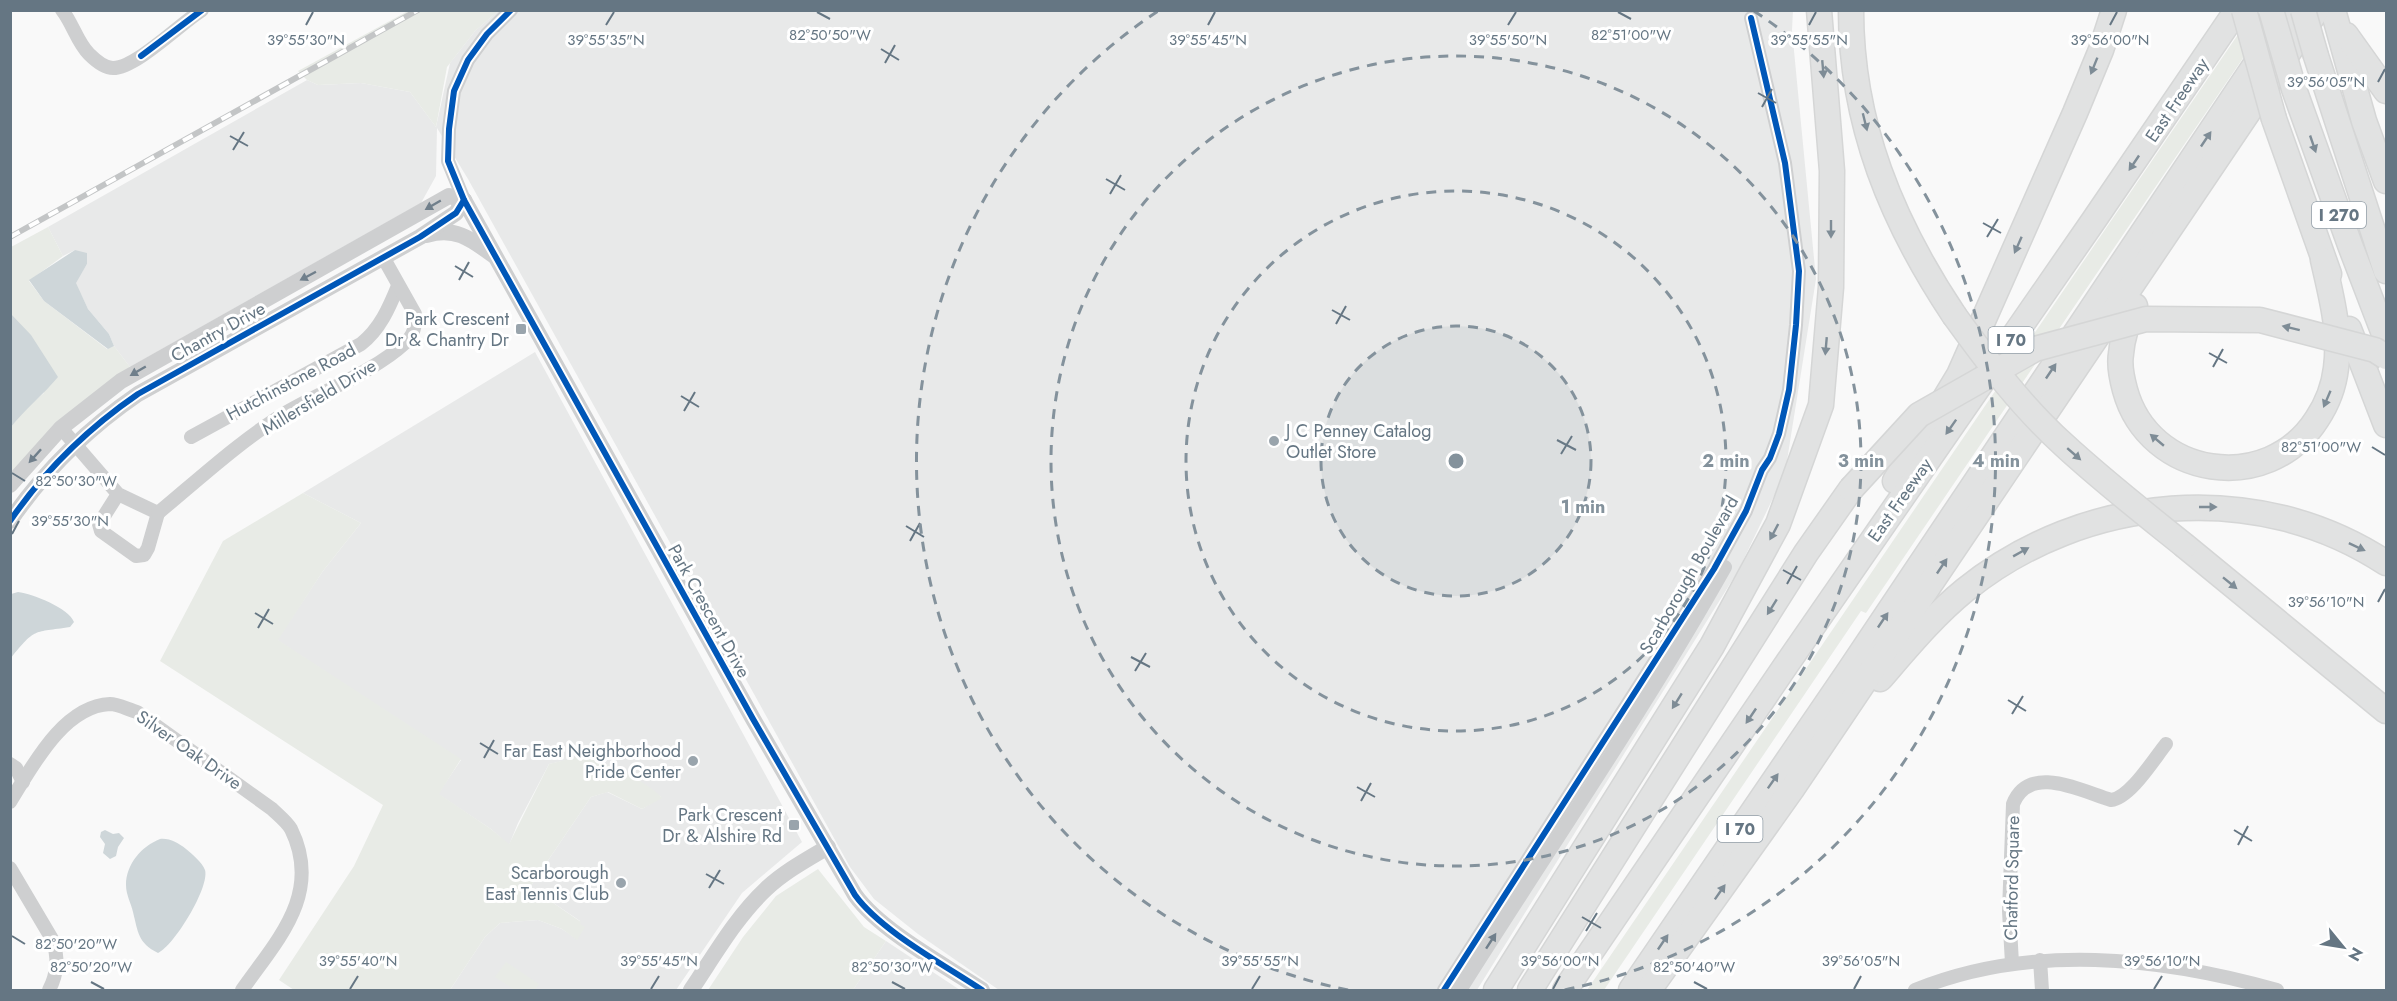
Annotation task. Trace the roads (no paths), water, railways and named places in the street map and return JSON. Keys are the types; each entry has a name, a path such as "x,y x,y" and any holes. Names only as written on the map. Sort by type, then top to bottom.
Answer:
{"highway":[{"path":"1496,990 1712,646 1778,524 1821,405 1831,287 1832,171 1819,10"},
{"path":"1784,668 1959,375 2075,112 2101,50 2114,10"},
{"name":"East Freeway","path":"1565,990 2237,10"},
{"path":"2244,10 2274,119 2323,260 2386,425"},
{"name":"I 270","path":"2271,10 2294,89 2386,339"},
{"name":"I 70","path":"1631,990 2292,10"},
{"name":"I 270","path":"2304,10 2316,56 2386,271"},
{"path":"2329,14 2386,91"},
{"path":"2329,14 2386,181"},
{"path":"1649,990 1792,789 2188,203 2329,14"},
{"path":"1832,171 1851,17"},
{"path":"1851,17 1855,73 1864,122 1887,195 1918,258 1954,315 1994,369 2043,424 2113,487 2386,711"},
{"path":"2188,203 2138,299 2120,355 2123,386 2136,418 2161,444 2186,459 2225,468 2252,466 2277,457 2293,447 2313,424 2328,398 2337,367 2335,312 2323,260"},
{"path":"1530,990 1806,553 1851,489 1919,415 2035,349 2146,319 2260,320 2375,350 2386,357"},
{"path":"1792,789 1880,679 1936,616 1963,591 2013,556 2038,542 2072,528 2103,519 2168,508 2213,507 2247,510 2327,532 2371,553 2386,563"},
{"path":"1514,990 1678,732 1726,680"}],"street":[{"path":"62,10 82,45 96,60 113,68 128,64 141,56 202,10"},
{"path":"464,200 448,161 454,91 468,60 487,34 511,10"},
{"name":"Scarborough Boulevard","path":"1444,990 1714,569 1770,458 1783,418 1789,390 1799,271 1785,163 1751,18"},
{"name":"Chantry Drive","path":"10,485 62,428 122,381 449,196 464,200 456,213 420,237 138,394 107,415 74,444 28,495 10,521"},
{"name":"Park Crescent Drive","path":"464,200 753,719 855,895 874,917 982,990"},
{"path":"420,237 441,230 453,232 479,245 496,258"},
{"name":"Millersfield Drive","path":"158,513 269,424 367,369 404,344 413,332 415,314 384,257"},
{"name":"Hutchinstone Road","path":"192,437 361,344 371,336 387,313 398,286"},
{"path":"62,428 118,494 158,513 144,555 136,556 102,531 99,524 118,494"},
{"name":"Scarborough Boulevard","path":"1460,990 1702,609 1756,510 1770,473 1770,458"},
{"name":"Silver Oak Drive","path":"10,802 17,782 67,722 79,714 111,704 137,712 272,809 290,828 301,860 303,880 300,898 288,924 242,990"},
{"name":"Chatford Square","path":"2012,963 2009,911 2013,804 2019,791 2030,783 2046,781 2116,800 2129,790 2166,744"},
{"path":"10,764 16,768 17,782"},
{"path":"692,990 743,915 760,895 790,870 828,847"},
{"path":"10,868 52,939 56,950 56,975 50,990"},
{"path":"2040,960 2042,990"},
{"path":"1915,990 1943,979 2012,963 2040,960 2137,962 2201,973 2275,990"}],"railway":[{"path":"10,237 418,10"}],"place":[{"name":"Park Crescent Dr & Chantry Dr","path":"521,329"},
{"name":"J C Penney Catalog Outlet Store","path":"1274,441"},
{"name":"Far East Neighborhood Pride Center","path":"693,761"},
{"name":"Park Crescent Dr & Alshire Rd","path":"794,825"},
{"name":"Scarborough East Tennis Club","path":"621,883"}]}
